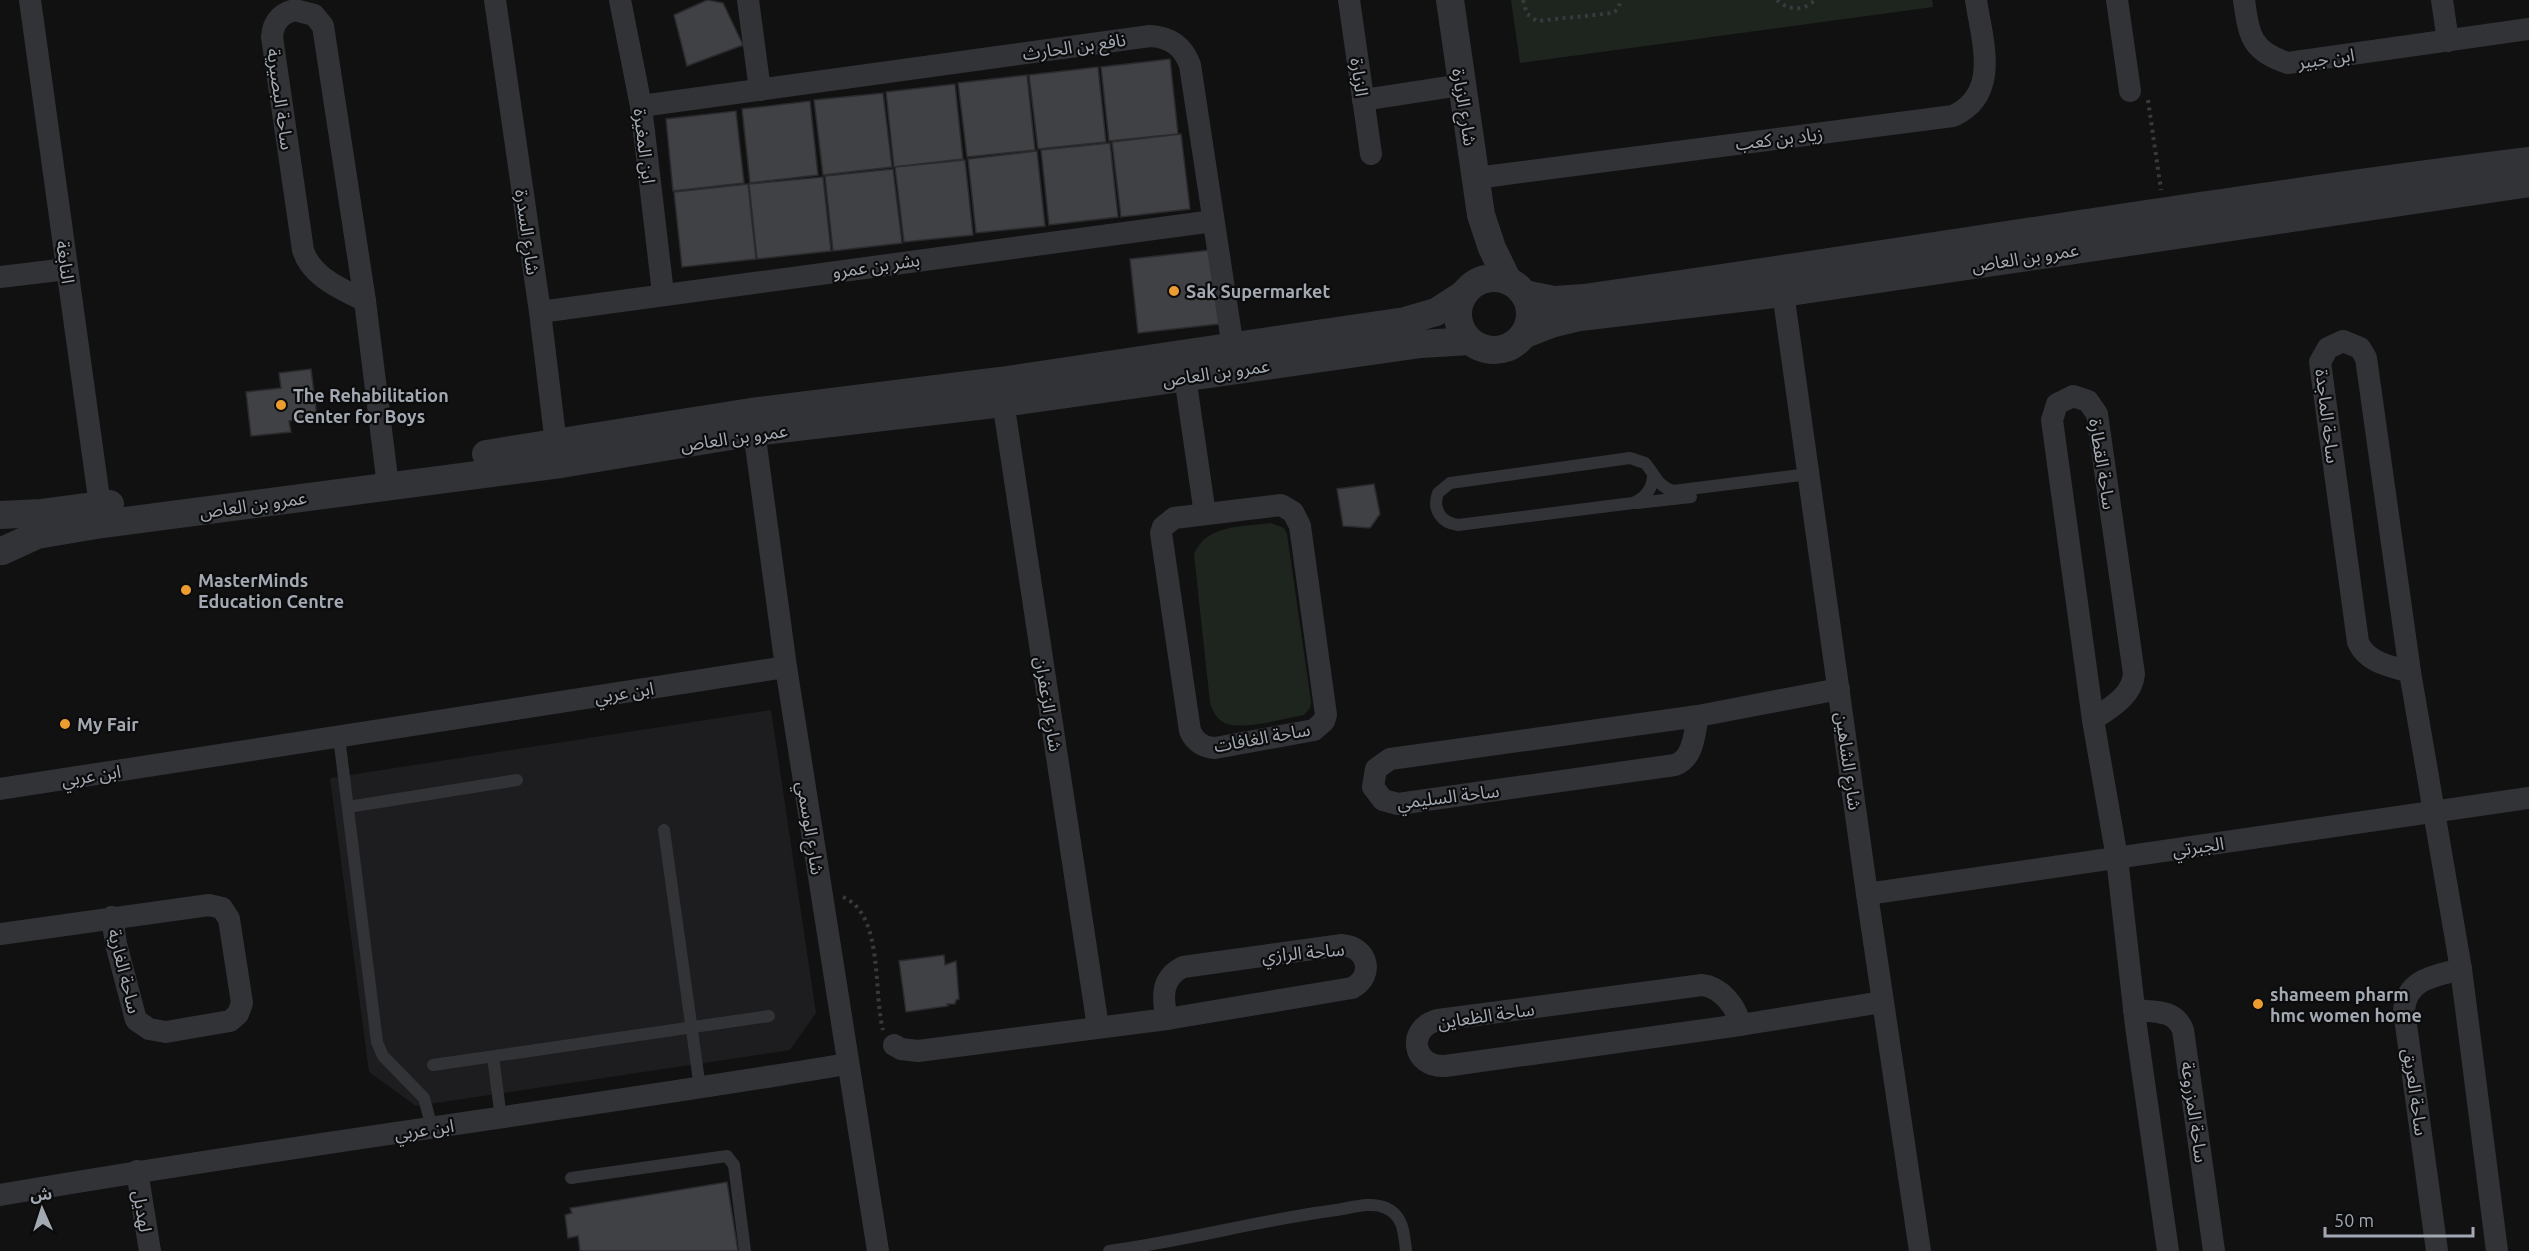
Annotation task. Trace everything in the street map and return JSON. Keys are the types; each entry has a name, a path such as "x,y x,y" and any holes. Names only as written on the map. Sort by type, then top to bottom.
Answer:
{"street":[{"name":"النابغة","path":"30,0 101,515"},
{"name":"شارع السدرة","path":"495,0 558,454"},
{"name":"ابن المغيرة","path":"620,0 641,106 663,293"},
{"path":"748,0 760,90"},
{"name":"الزبارة","path":"1349,0 1371,154"},
{"name":"شارع الزبارة","path":"1450,0 1481,214 1492,248 1516,288"},
{"name":"زياد بن كعب","path":"1476,178 1953,116 1966,110 1977,98 1986,65 1976,0"},
{"path":"2116,0 2130,91"},
{"name":"ابن جبير","path":"2244,0 2247,26 2255,44 2269,57 2288,63 2529,29"},
{"path":"2442,0 2448,41"},
{"name":"ساحة البصيرية","path":"365,301 318,273 306,258 303,250 272,37 274,24 288,12 308,12 314,15 323,26 365,301 387,477"},
{"name":"نافع بن الحارث","path":"641,106 1159,36 1168,39 1182,49 1190,65 1234,358"},
{"path":"1363,100 1461,85"},
{"name":"عمرو بن العاص","path":"1523,335 1551,324 1580,317 2164,212 2336,184 2529,161"},
{"name":"عمرو بن العاص","path":"1516,288 1554,300 1569,300 1781,282 2529,183"},
{"name":"شارع الزبارة","path":"1467,291 1481,214"},
{"name":"بشر بن عمرو","path":"540,312 663,293 1213,221"},
{"path":"0,277 67,269"},
{"path":"1488,279 1516,288 1530,315 1523,335 1517,342 1498,350 1479,347 1470,341 1459,324 1458,314 1467,291 1488,279"},
{"name":"شارع الشاهين","path":"1781,282 1882,1002 1920,1251"},
{"name":"عمرو بن العاص","path":"0,515 42,513 101,515 558,454 753,422 1001,392 1184,366 1234,358 1421,317 1450,304 1467,291"},
{"name":"عمرو بن العاص","path":"1234,358 1470,341"},
{"name":"ساحة الماجدة","path":"2410,672 2370,659 2358,642 2321,367 2324,352 2337,342 2355,344 2366,358 2410,672 2434,812"},
{"path":"1184,366 1205,514"},
{"name":"شارع الزعفران","path":"1001,392 1098,1027"},
{"name":"ساحة القطارة","path":"2092,720 2126,695 2134,682 2134,674 2097,414 2088,401 2073,396 2057,404 2052,420 2092,720 2117,858"},
{"name":"شارع الوسمي","path":"753,422 786,667 876,1248"},
{"name":"ساحة الغافات","path":"1281,504 1288,507 1297,518 1326,708 1323,721 1314,730 1215,748 1199,744 1190,731 1161,533 1163,527 1174,518 1205,514 1281,504"},
{"name":"عمرو بن العاص","path":"1,544 101,515"},
{"name":"ابن عربي","path":"0,789 786,667"},
{"name":"ساحة السليمي","path":"1698,716 1690,751 1682,762 1675,765 1398,804 1383,800 1373,787 1376,769 1390,759 1698,716 1839,689"},
{"path":"0,784 0,789"},
{"name":"الجبرتي","path":"1867,894 2529,798"},
{"path":"2434,812 2461,969 2497,1251"},
{"path":"2117,858 2134,1010 2168,1251"},
{"name":"ساحة الغارية","path":"0,934 112,917 209,905 222,908 229,919 242,1003 238,1014 230,1021 166,1032 149,1029 136,1020 116,944 112,917"},
{"name":"ساحة الرازي","path":"894,1045 910,1051 918,1051 1167,1019 1352,988 1358,985 1366,973 1365,959 1356,948 1342,945 1183,967 1171,975 1164,985 1167,1019"},
{"name":"ساحة العريق","path":"2437,1251 2404,1010 2405,1000 2415,984 2423,979 2461,969"},
{"name":"ساحة الظعاين","path":"1740,1025 1737,1013 1720,992 1710,986 1702,985 1438,1020 1424,1027 1417,1042 1419,1054 1427,1062 1445,1066 1740,1025 1882,1002"},
{"name":"ساحة المزروعة","path":"2134,1010 2169,1014 2180,1022 2183,1030 2214,1251"},
{"name":"ابن عربي","path":"0,1194 137,1171 501,1118 847,1064"},
{"name":"لهديل","path":"137,1171 150,1251"}],"lane":[{"path":"1630,458 1645,463 1653,477 1665,488 1673,491 1809,477 1633,503 1458,525 1442,519 1436,503 1441,488 1455,481 1630,458"},
{"path":"1633,503 1641,500 1650,490 1653,477"},
{"path":"339,737 378,1050 424,1098 432,1128"},
{"path":"348,807 517,780"},
{"path":"664,831 700,1088"},
{"path":"433,1065 769,1016"},
{"path":"493,1057 501,1118"},
{"path":"572,1178 727,1156 734,1165 744,1251"},
{"path":"1109,1251 1125,1250 1316,1212 1371,1205 1385,1207 1397,1216 1403,1229 1406,1251"}],"path":[{"path":"1523,0 1527,14 1537,21 1613,13 1618,9 1621,0"},
{"path":"1777,0 1788,8 1796,9 1805,7 1815,0"},
{"path":"2130,91 2147,99 2164,212"},
{"path":"820,888 852,901 868,924 882,1024 884,1032 894,1045"}],"shaded area":[{"path":"1511,0 1932,0 1933,7 1520,63"},
{"path":"1271,523 1284,528 1287,534 1310,708 1304,715 1250,725 1230,725 1218,718 1210,703 1194,554 1207,537 1216,532"},
{"path":"771,710 816,1013 790,1050 416,1106 369,1072 330,778"}],"building":[{"path":"707,0 723,3 743,45 687,66 674,15"},
{"path":"1170,59 1178,134 1109,141 1101,67"},
{"path":"1098,67 1106,142 1038,149 1029,75"},
{"path":"1027,75 1035,150 967,157 958,83"},
{"path":"955,84 963,159 894,167 886,92"},
{"path":"883,93 892,167 823,175 814,100"},
{"path":"810,101 818,175 750,183 742,109"},
{"path":"736,111 744,183 673,191 666,119"},
{"path":"1181,134 1190,209 1121,217 1112,142"},
{"path":"1110,143 1118,217 1049,225 1041,150"},
{"path":"1037,151 1045,226 976,233 968,159"},
{"path":"965,160 973,235 904,242 895,167"},
{"path":"893,169 902,243 833,251 825,176"},
{"path":"823,177 831,251 757,259 749,184"},
{"path":"748,184 756,259 682,267 674,192"},
{"name":"Sak Supermarket","path":"1211,250 1219,324 1138,333 1130,259"},
{"name":"The Rehabilitation Center for Boys","path":"311,369 317,417 289,421 291,432 251,436 246,392 281,388 279,373"},
{"path":"1374,484 1380,514 1370,528 1343,526 1337,489"},
{"path":"944,955 945,965 956,961 959,999 955,1004 947,1004 948,1006 906,1012 899,961"},
{"path":"727,1182 738,1251 580,1251 578,1236 568,1238 565,1215 572,1213 570,1208"}],"place":[{"name":"Sak Supermarket","path":"1174,291"},
{"name":"The Rehabilitation Center for Boys","path":"281,405"},
{"name":"MasterMinds Education Centre","path":"186,590"},
{"name":"My Fair","path":"65,724"},
{"name":"shameem pharm hmc women home","path":"2258,1004"}]}
